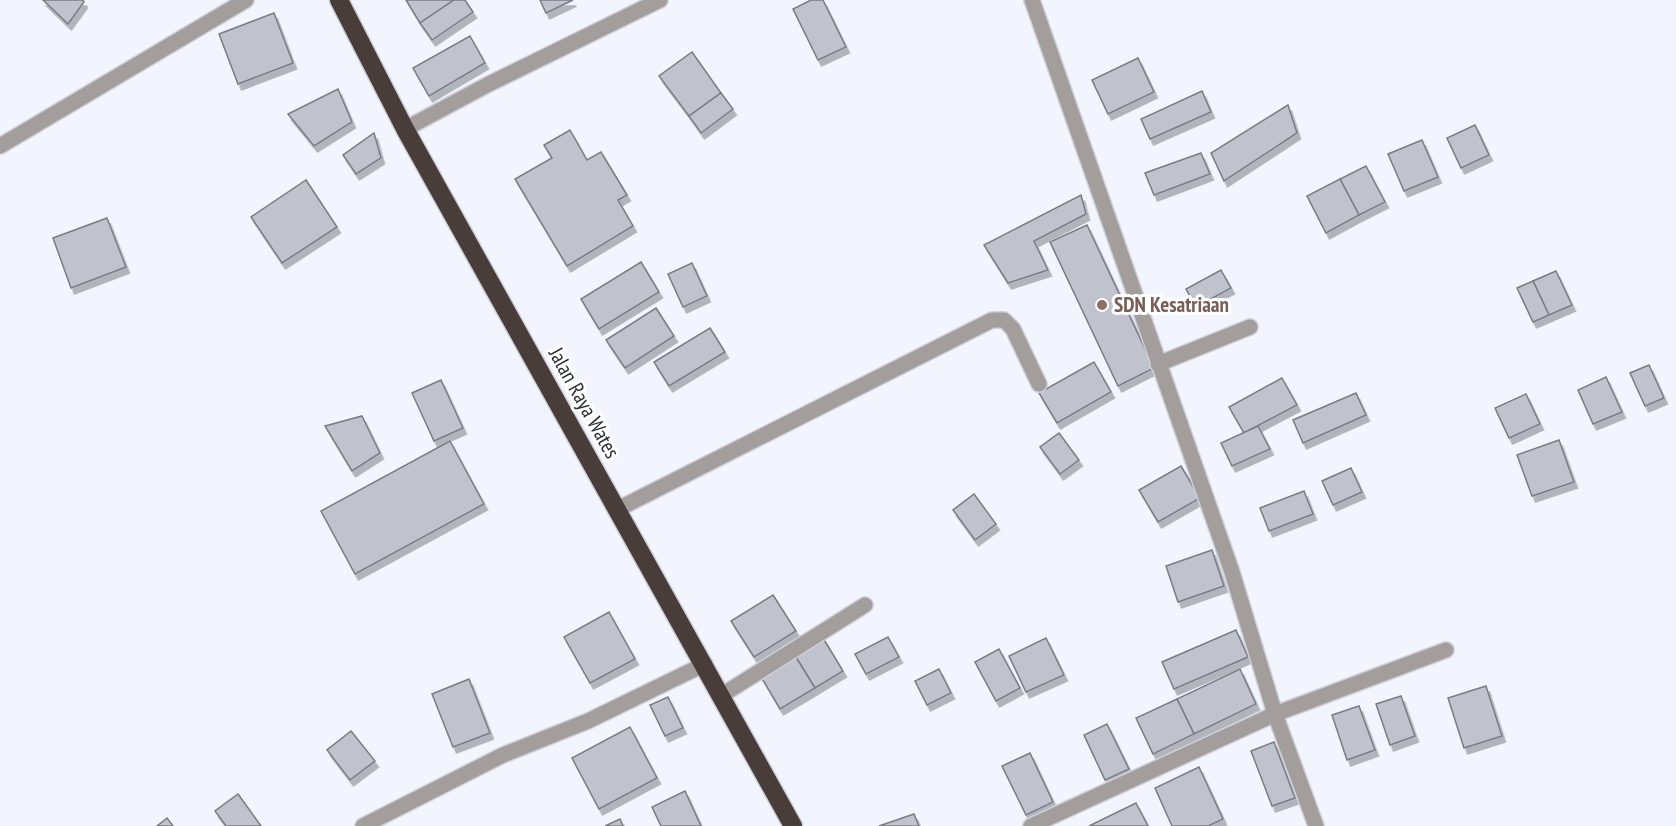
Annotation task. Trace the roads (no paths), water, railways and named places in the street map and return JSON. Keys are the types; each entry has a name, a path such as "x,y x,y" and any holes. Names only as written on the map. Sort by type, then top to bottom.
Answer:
{"highway":[{"name":"Jalan Raya Wates","path":"339,0 405,129 705,664 793,826"}],"street":[{"path":"0,146 246,0"},
{"path":"405,129 487,85 660,0"},
{"path":"1032,0 1232,572 1275,714 1316,826"},
{"path":"618,509 992,320 1004,320 1013,329 1039,384"},
{"path":"1158,364 1251,327"},
{"path":"722,695 866,605"},
{"path":"1031,826 1275,714 1446,650"},
{"path":"363,826 503,755 588,721 705,664"}],"place":[{"name":"SDN Kesatriaan","path":"1102,305"}]}
